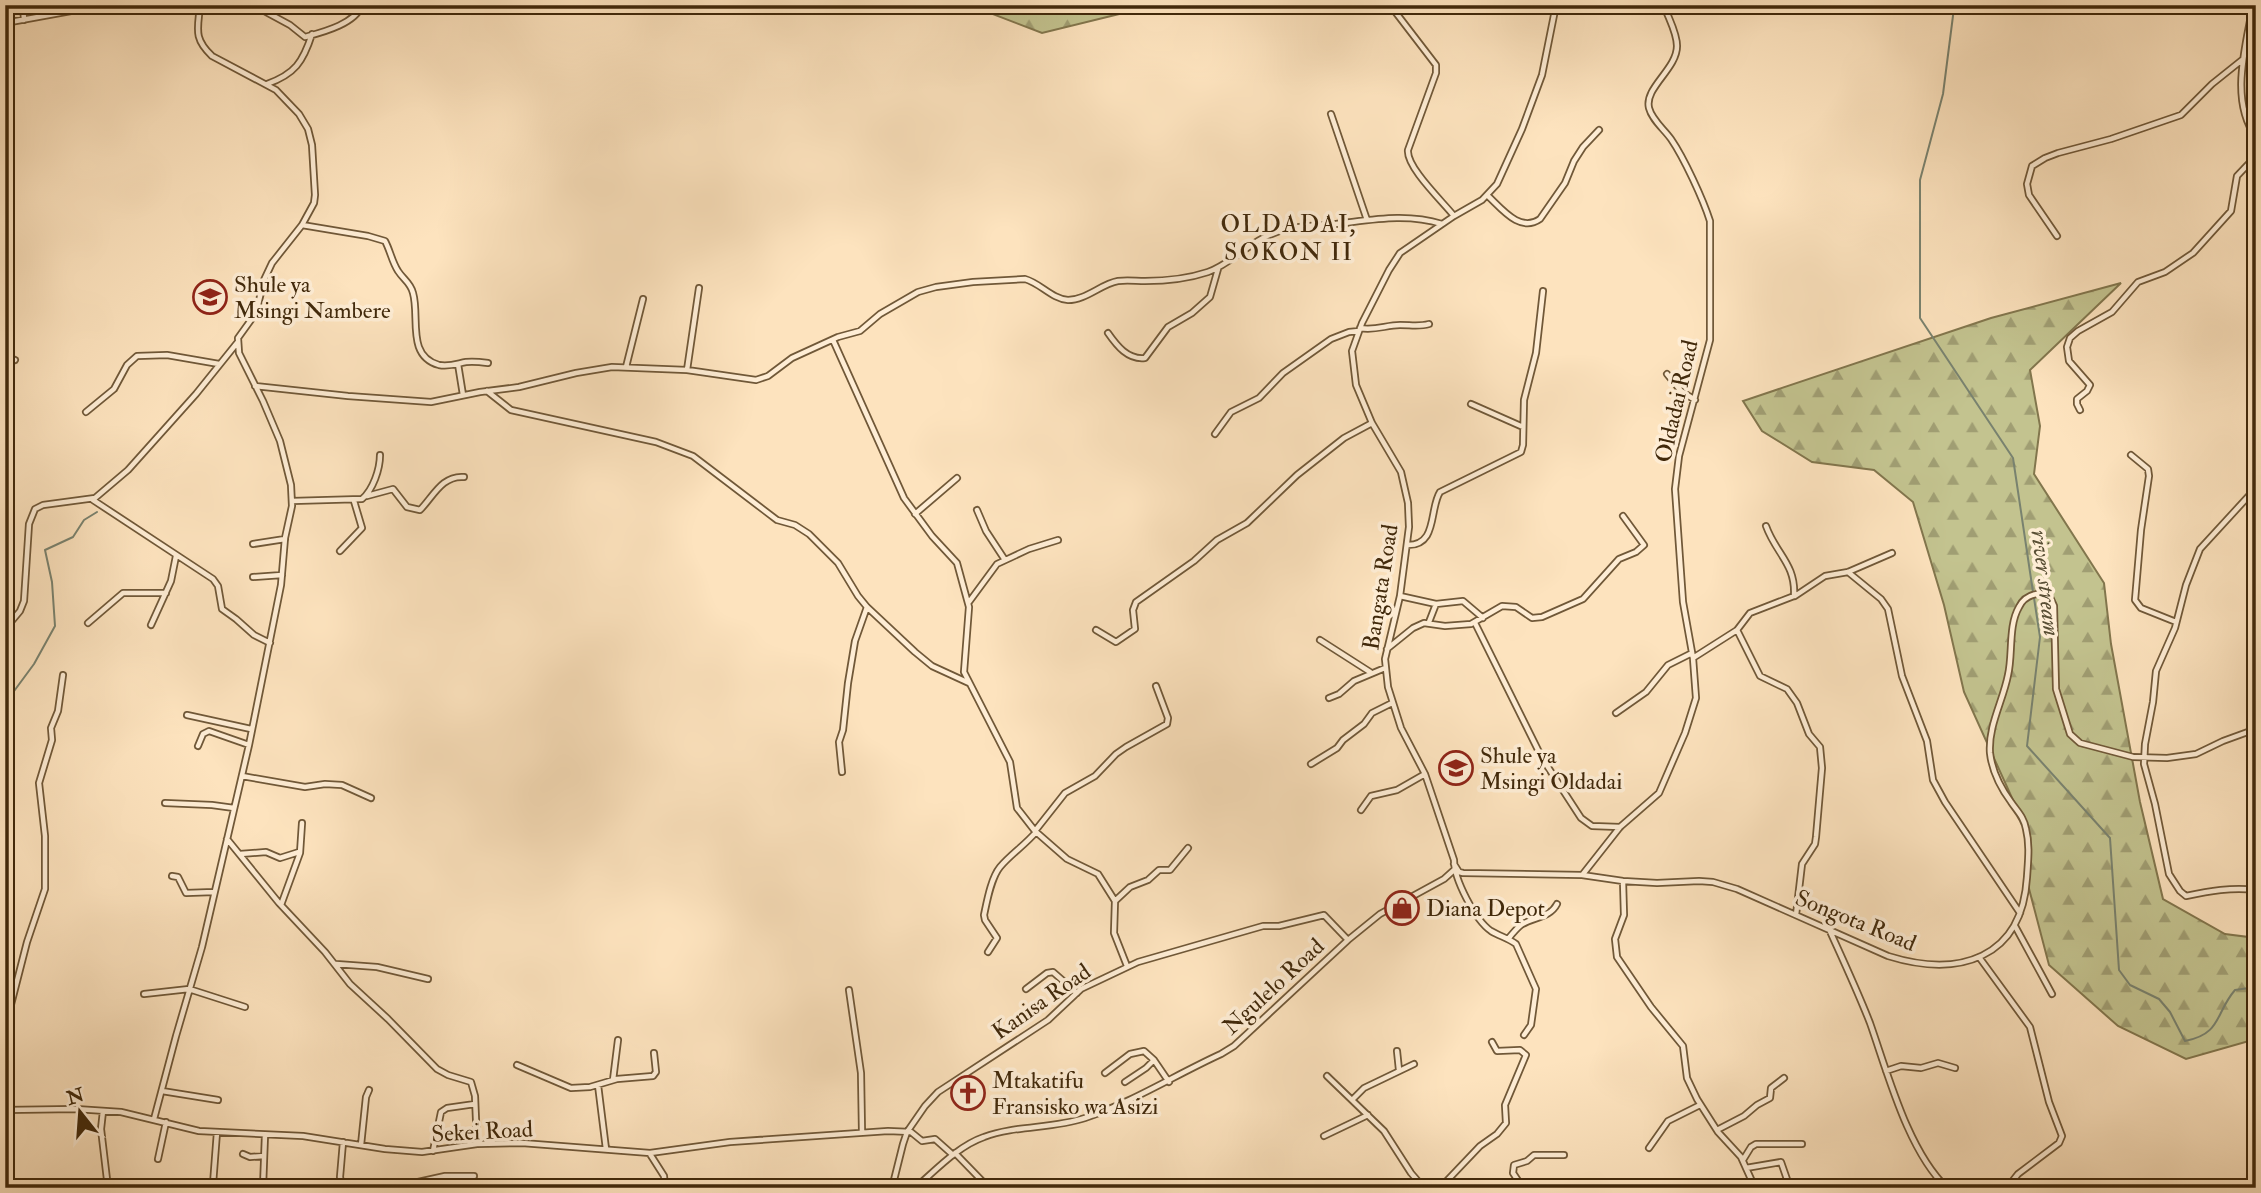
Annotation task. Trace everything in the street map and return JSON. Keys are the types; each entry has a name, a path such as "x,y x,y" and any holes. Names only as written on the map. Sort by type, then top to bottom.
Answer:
{"street":[{"path":"23,5 24,20"},
{"path":"5,23 71,11 86,5"},
{"path":"5,629 20,611 24,601 29,524 33,511 43,505 93,500 128,470 197,394 237,342 256,313 264,280 272,263 302,225 314,203 312,145 308,129 283,96 266,84 212,56 201,45 198,32 200,5"},
{"path":"261,5 263,10 290,25 303,36 354,17 362,5"},
{"path":"1390,5 1436,65 1436,73 1408,150 1408,157 1454,216"},
{"name":"Bangata Road","path":"1508,939 1492,931 1479,918 1454,867 1425,774 1401,728 1392,703 1385,668 1400,596 1409,516 1405,482 1372,423 1356,386 1352,351 1359,329 1397,257 1488,195 1497,184 1536,92 1546,59 1556,5"},
{"name":"Oldadai Road","path":"1582,875 1620,827 1653,800 1664,785 1694,708 1696,690 1683,602 1675,489 1679,456 1710,340 1710,221 1671,139 1651,114 1648,106 1651,94 1671,65 1676,52 1677,41 1664,5"},
{"path":"2253,5 2242,60 2243,113 2256,137"},
{"path":"266,84 281,79 294,69 306,51 312,34"},
{"path":"2057,236 2029,195 2028,173 2034,164 2058,153 2111,139 2181,115 2212,84 2242,60"},
{"path":"1331,114 1367,220"},
{"path":"1488,195 1518,222 1525,225 1535,223 1565,183 1583,147 1599,130"},
{"path":"2080,410 2077,399 2090,385 2069,361 2067,347 2070,338 2112,312 2138,282 2165,272 2193,253 2231,212 2237,176 2256,156"},
{"path":"256,386 431,402 519,387 600,368 687,370 744,379 762,379 789,359 860,331 900,300 936,287 1025,279 1069,300 1115,282 1181,279 1218,268 1262,238 1287,228 1396,217 1442,224"},
{"path":"302,225 385,241 397,270 412,289 415,331 420,351 439,365 488,363"},
{"path":"1108,333 1115,344 1125,352 1135,358 1145,358 1168,327 1192,313 1210,297 1218,268"},
{"path":"687,370 699,288"},
{"path":"1407,545 1417,544 1430,531 1440,492 1521,452 1525,392 1536,353 1542,291"},
{"path":"626,367 643,299"},
{"path":"1215,434 1231,412 1259,398 1283,373 1331,339 1359,329 1376,330 1397,325 1429,324"},
{"path":"833,340 902,494 932,536 956,560 968,603 964,666 969,683 1010,762 1017,808 1035,831 1070,860 1095,871 1115,901 1114,933 1127,967"},
{"path":"155,1119 202,947 249,745 282,575 292,501 291,485 279,441 239,353 237,342"},
{"path":"86,412 114,389 127,365 137,356 167,355 219,364"},
{"path":"5,356 15,360"},
{"path":"458,365 463,395"},
{"path":"1667,374 1681,391 1695,400"},
{"path":"486,391 511,410 656,442 693,456 773,518 795,525 827,550 867,607 932,666 969,683"},
{"path":"1471,404 1523,428"},
{"path":"1096,630 1116,642 1132,633 1135,627 1133,610 1136,602 1194,561 1217,540 1247,523 1297,475 1345,438 1372,423"},
{"path":"367,496 378,470 380,455"},
{"path":"2131,455 2148,469 2149,474 2139,540 2135,600 2140,608 2176,622"},
{"path":"292,501 354,500 393,489 407,507 420,510 435,491 451,478 464,477"},
{"path":"915,514 957,478"},
{"path":"2256,488 2200,549 2176,622 2156,671 2144,757 2165,861 2171,879 2180,891 2186,896 2231,889 2256,890"},
{"path":"93,500 213,579 218,586 222,609 254,635 270,643"},
{"path":"340,551 362,528 354,500"},
{"path":"977,510 986,531 1005,560"},
{"path":"1387,649 1413,628 1429,622 1446,626 1475,623 1502,606 1516,607 1527,616 1538,618 1583,599 1619,559 1636,552 1644,545 1623,516"},
{"path":"1766,526 1791,570 1794,596"},
{"path":"253,544 285,539"},
{"path":"968,603 993,569 1005,560 1058,540"},
{"path":"1616,713 1646,692 1668,665 1693,656 1737,630 1753,611 1785,601 1825,576 1848,572 1892,552"},
{"path":"150,625 166,593 176,556"},
{"path":"1848,572 1881,599 1888,609 1902,676 1927,741 1933,780 2020,913"},
{"path":"253,577 282,575"},
{"path":"88,623 123,593 166,593"},
{"name":"Songota Road","path":"1454,867 1463,873 1582,875 1623,881 1713,882 1737,889 1888,956 1912,963 1942,965 1979,957 2005,939 2015,926 2026,896 2029,852 2027,831 2024,819 1998,781 1990,750 1996,711 2008,675 2018,609 2023,601 2033,595 2046,593 2054,606 2056,689 2070,734 2080,743 2144,757"},
{"path":"1400,596 1436,604 1463,601 1483,618"},
{"path":"1429,622 1436,604"},
{"path":"842,772 839,742 844,730 855,641 867,607"},
{"path":"1475,623 1542,758 1581,818 1591,826 1620,827"},
{"path":"1737,630 1760,676 1787,689 1797,703 1809,734 1821,750 1822,768 1815,844 1802,864 1796,915"},
{"path":"1321,640 1370,673"},
{"path":"1329,698 1349,684 1385,668"},
{"path":"5,1028 27,942 45,889 46,836 39,783 52,740 51,728 58,711 63,675"},
{"path":"988,952 997,938 984,915 996,874 1025,845 1065,793 1094,776 1126,747 1167,724 1156,685"},
{"path":"1311,764 1338,748 1372,713 1392,703"},
{"path":"187,715 251,729"},
{"path":"2144,757 2167,758 2196,754 2256,729"},
{"path":"198,746 203,734 209,731 249,745"},
{"path":"1361,810 1371,796 1397,790 1425,774"},
{"path":"242,776 297,786 342,785 371,798"},
{"path":"166,803 234,808"},
{"path":"281,905 300,852 302,823"},
{"path":"227,839 350,984 388,1018 433,1066 444,1074 471,1082 474,1090 477,1144"},
{"path":"1115,901 1130,887 1148,880 1159,870 1170,870 1188,848"},
{"path":"239,854 266,852 280,858 300,852"},
{"name":"Ngulelo Road","path":"915,1188 954,1154 981,1137 1084,1119 1128,1102 1234,1046 1348,940 1380,914 1444,879 1454,867"},
{"path":"172,876 178,877 186,893 214,891"},
{"path":"1623,881 1624,915 1615,939 1617,957 1651,1007 1684,1046 1687,1078 1700,1105 1743,1160 1755,1188"},
{"path":"1524,1035 1531,1025 1536,989 1518,947 1508,939 1522,924 1548,914 1557,904"},
{"name":"Kanisa Road","path":"892,1188 907,1132 938,1092 1048,1020 1089,984 1157,956 1263,926 1279,926 1319,915 1328,917 1348,940"},
{"path":"2015,926 2052,994"},
{"path":"1829,929 1923,1157 1947,1188"},
{"path":"1979,957 2032,1032 2049,1102 2062,1136 2059,1143 2018,1174 2007,1188"},
{"path":"335,964 377,967 428,979"},
{"path":"1026,989 1047,973 1053,972 1077,993"},
{"path":"144,994 189,989 245,1007"},
{"path":"849,990 861,1073 862,1132"},
{"path":"613,1080 618,1040"},
{"path":"1440,1188 1506,1123 1506,1105 1527,1055 1520,1050 1497,1051 1492,1042"},
{"path":"1396,1051 1399,1070"},
{"path":"1105,1073 1135,1052 1147,1052 1169,1082"},
{"path":"517,1065 571,1088 653,1076 656,1072 654,1053"},
{"path":"1125,1082 1154,1060"},
{"path":"1886,1071 1902,1066 1921,1068 1938,1063 1955,1068"},
{"path":"1352,1100 1364,1088 1414,1064"},
{"path":"1327,1076 1384,1131 1424,1188"},
{"path":"1717,1130 1770,1098 1771,1088 1784,1078"},
{"path":"2256,1082 2250,1102 2256,1126"},
{"path":"598,1085 606,1149"},
{"path":"361,1145 369,1090"},
{"path":"162,1091 218,1100"},
{"path":"433,1151 441,1112 447,1108 475,1104"},
{"path":"1649,1148 1668,1121 1700,1105"},
{"name":"Sekei Road","path":"5,1110 103,1111 155,1119 186,1128 303,1136 409,1151 433,1151 477,1144 522,1143 650,1153 730,1142 862,1132 907,1132 914,1133 922,1141 935,1139 954,1154"},
{"path":"103,1111 101,1129 108,1188"},
{"path":"1324,1136 1368,1115"},
{"path":"158,1159 160,1139 166,1122"},
{"path":"213,1184 217,1132"},
{"path":"263,1188 265,1135"},
{"path":"343,1142 340,1177 346,1186 400,1186 437,1178 474,1176"},
{"path":"1743,1160 1756,1144 1802,1144"},
{"path":"650,1153 664,1176 665,1188"},
{"path":"243,1154 250,1157 264,1156"},
{"path":"954,1154 989,1188"},
{"path":"1522,1188 1513,1173 1514,1165 1527,1161 1534,1155 1564,1155"},
{"path":"1746,1168 1781,1162 1790,1188"},
{"path":"437,1178 440,1188"}],"green space":[{"path":"976,5 1156,5 1042,33 982,10"},
{"path":"2121,283 2030,370 2040,426 2034,474 2104,583 2111,644 2140,802 2163,899 2225,934 2256,938 2256,1039 2186,1059 2118,1026 2049,965 2027,881 2027,831 1964,692 1944,605 1913,502 1874,470 1812,462 1762,431 1743,401 1991,318"}],"waterway":[{"name":"river stream","path":"1958,5 1954,8 1943,94 1920,180 1920,318 2013,458 2033,592"},
{"path":"5,802 13,786 14,746 6,702 34,664 55,626 52,582 45,550 73,537 84,520 97,512"},
{"name":"river stream","path":"2034,598 2040,637 2027,746 2110,838 2119,970 2130,985 2159,999 2170,1012 2185,1041 2197,1038 2212,1028 2235,990 2256,987"}],"place":[{"name":"Shule ya Msingi Nambere","path":"210,297"},
{"name":"Shule ya Msingi Oldadai","path":"1456,768"},
{"name":"Diana Depot","path":"1402,908"},
{"name":"Mtakatifu Fransisko wa Asizi","path":"968,1093"}],"district":[{"name":"OLDADAI, SOKON II","path":"1289,238"}]}
